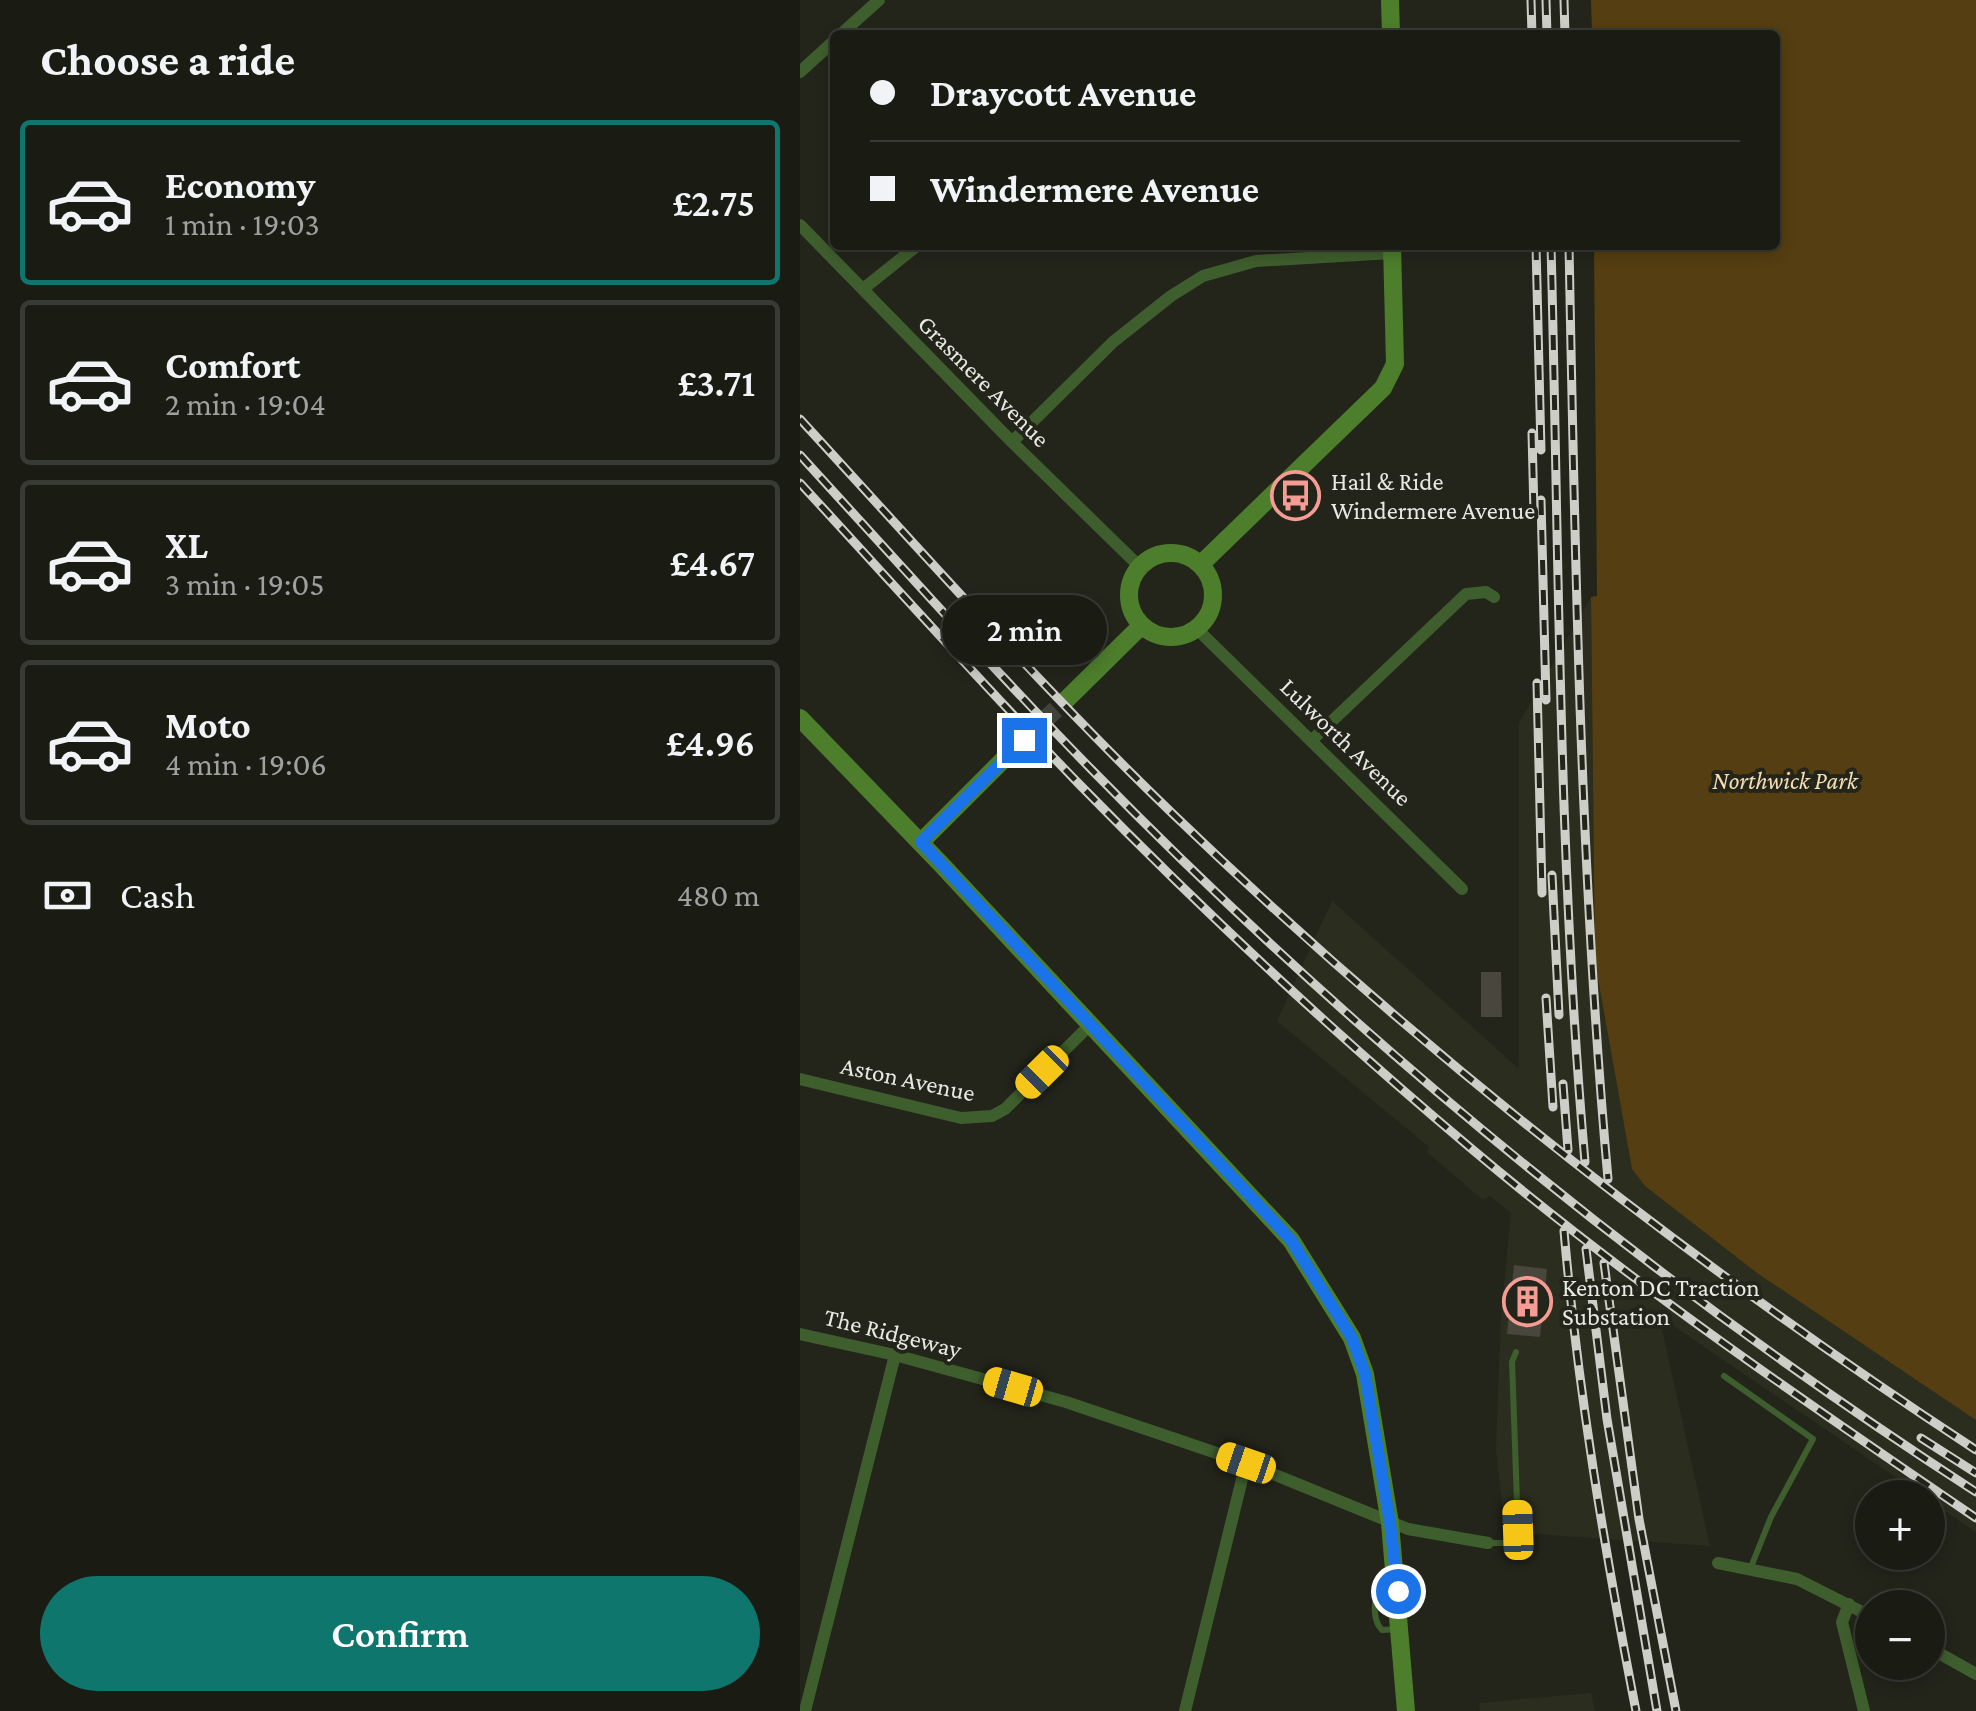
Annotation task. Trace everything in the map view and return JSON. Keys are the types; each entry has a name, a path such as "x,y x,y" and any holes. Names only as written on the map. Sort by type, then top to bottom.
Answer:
{"street":[{"path":"847,30 879,0"},
{"path":"1390,0 1390,30"},
{"path":"800,72 830,45"},
{"name":"Grasmere Avenue","path":"800,224 1012,442 1140,566"},
{"path":"864,289 912,250"},
{"path":"1012,442 1113,342 1202,276 1270,260 1381,250"},
{"path":"1200,566 1383,388 1395,364 1392,250"},
{"path":"1165,553 1180,554 1200,566 1213,592 1212,606 1197,629 1172,638 1158,636 1141,626 1128,600 1129,585 1140,566 1165,553"},
{"path":"1312,740 1466,594 1486,592 1494,598"},
{"path":"1066,700 1141,626"},
{"name":"Lulworth Avenue","path":"1197,629 1462,889"},
{"path":"800,718 921,842 1291,1240 1352,1338 1365,1374 1390,1523 1406,1711"},
{"path":"921,842 1024,740"},
{"name":"Aston Avenue","path":"800,1078 961,1118 992,1116 1005,1109 1090,1024"},
{"name":"The Ridgeway","path":"800,1334 896,1355 1066,1402 1246,1463 1390,1523 1488,1543"},
{"path":"805,1711 896,1355"},
{"path":"1185,1711 1246,1463"},
{"path":"1718,1563 1798,1579 1855,1608"},
{"path":"1848,1604 1842,1622 1864,1711"},
{"path":"1945,1657 1976,1674"}],"lane":[{"path":"1488,1543 1507,1543 1516,1539 1518,1530 1512,1362 1516,1352"},
{"path":"1724,1376 1813,1439 1771,1517 1750,1569"}],"shaded area":[{"path":"1591,597 1595,962 1632,1169 1645,1186 1757,1273 1976,1419 1976,1532 1945,1511 1945,1480 1900,1480 1659,1316 1710,1546 1505,1532 1496,1448 1501,1318 1511,1213 1490,1196 1483,1200 1427,1152 1429,1147 1277,1021 1332,901 1519,1069 1519,723"},
{"path":"1591,1693 1595,1711 1480,1711 1479,1703"}],"green space":[{"name":"Northwick Park","path":"1591,0 1976,0 1976,1420 1757,1273 1645,1186 1632,1169 1595,962 1591,597 1597,596 1594,250 1780,250 1780,30 1592,30"}],"building":[{"path":"1481,972 1501,972 1502,1017 1481,1017"},
{"name":"Kenton DC Traction Substation","path":"1514,1265 1547,1269 1540,1337 1507,1334"}],"tunnel":[{"path":"1023,740 1066,700"}],"railway":[{"path":"1531,0 1532,30"},
{"path":"1546,0 1547,30"},
{"path":"1564,0 1565,30"},
{"path":"1536,250 1541,450"},
{"path":"1551,250 1564,819 1585,1162"},
{"path":"1569,250 1585,829 1608,1179"},
{"path":"800,419 1125,767 1362,987 1460,1071 1661,1229 1976,1450"},
{"path":"1532,433 1534,513"},
{"path":"800,455 1090,768 1296,967 1403,1062 1625,1244 1857,1413 1976,1492"},
{"path":"800,483 1079,784 1222,926 1371,1062 1594,1248 1976,1518"},
{"path":"1541,500 1546,700"},
{"path":"1537,683 1542,893"},
{"path":"1552,875 1559,1015"},
{"path":"1546,998 1553,1107"},
{"path":"1563,1084 1568,1150"},
{"path":"1564,1231 1594,1472 1636,1711"},
{"path":"1586,1249 1607,1419 1657,1711"},
{"path":"1604,1263 1639,1519 1676,1711"},
{"path":"1921,1438 1976,1473"}],"place":[{"name":"Hail & Ride Windermere Avenue","path":"1296,495"},
{"name":"Kenton DC Traction Substation","path":"1527,1301"}],"route":[{"path":"1024,740 921,842 1291,1240 1352,1338 1365,1374 1398,1591"}]}
